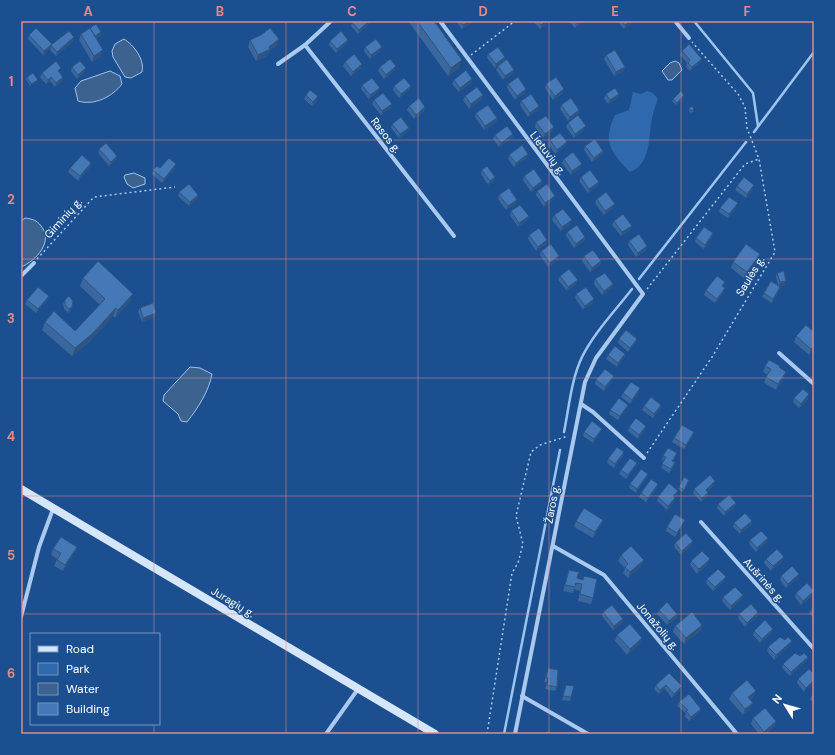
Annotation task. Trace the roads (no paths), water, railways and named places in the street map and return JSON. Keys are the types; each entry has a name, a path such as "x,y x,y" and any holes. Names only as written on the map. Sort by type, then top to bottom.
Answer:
{"main road":[{"name":"Juragių g.","path":"21,489 435,734"}],"street":[{"path":"278,64 305,45 331,21"},
{"name":"Lietuvių g.","path":"440,21 466,58 643,294"},
{"path":"675,21 689,38"},
{"name":"Rasos g.","path":"305,45 454,236"},
{"path":"21,276 34,263"},
{"name":"Žaros g.","path":"515,734 585,382 596,358 643,294"},
{"path":"779,354 814,384"},
{"path":"581,404 593,412 644,458"},
{"path":"21,617 39,547 54,509"},
{"name":"Aušrinės g.","path":"701,522 814,650"},
{"name":"Jonažolių g.","path":"552,546 604,575 737,734"},
{"path":"326,734 358,688"},
{"path":"522,696 588,734"}],"water":[{"path":"124,39 138,53 142,63 142,72 131,78 125,77 113,57 112,51 115,44"},
{"path":"675,61 679,63 682,70 672,80 668,80 662,71 670,63"},
{"path":"110,71 120,76 122,84 118,89 108,96 96,101 78,101 75,88 81,81"},
{"path":"134,173 145,178 145,184 133,188 127,184 124,177 125,175"},
{"path":"25,218 38,222 44,232 45,238 42,250 32,260 21,267 21,221"},
{"path":"190,367 200,368 212,374 211,380 202,399 187,422 181,421 178,414 163,401 164,395"}],"waterway":[{"path":"694,21 753,93 758,126"},
{"path":"754,132 814,52"},
{"path":"639,279 746,142"},
{"path":"564,432 575,375 582,357 599,331 632,289"},
{"path":"504,734 560,450"}]}
